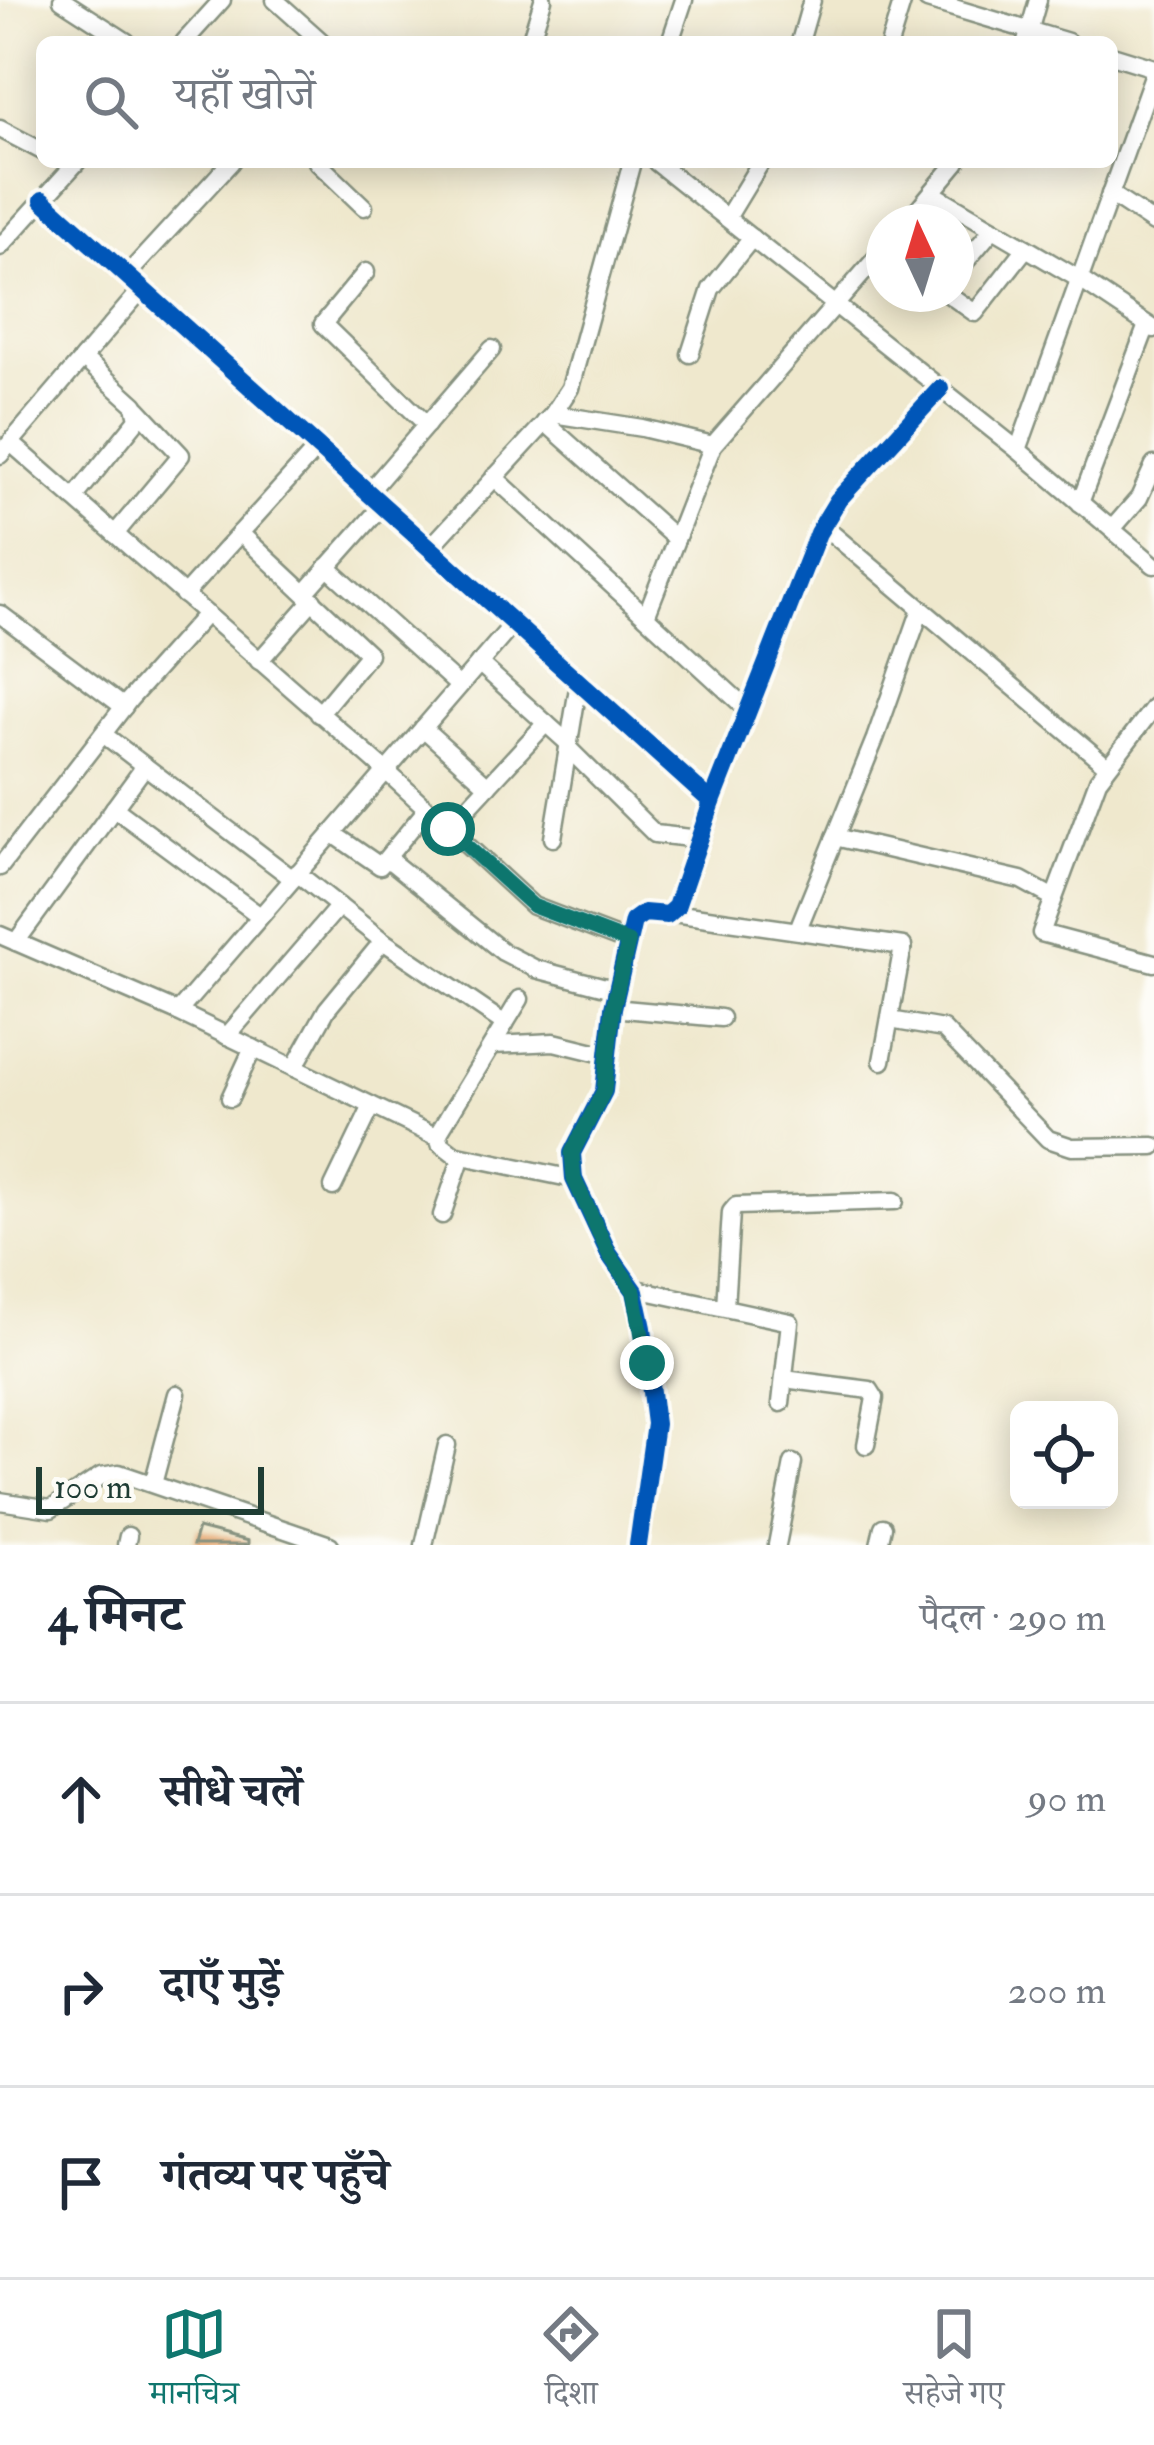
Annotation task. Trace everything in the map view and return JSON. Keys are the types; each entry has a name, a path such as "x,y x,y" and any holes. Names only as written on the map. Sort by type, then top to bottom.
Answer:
{"street":[{"path":"62,0 118,36"},
{"path":"191,36 222,0"},
{"path":"275,0 315,36"},
{"path":"532,36 543,0"},
{"path":"672,36 684,0"},
{"path":"802,36 812,0"},
{"path":"892,36 903,0"},
{"path":"927,0 1028,36 1038,0"},
{"path":"1018,450 1110,194 1150,98 1154,71 1118,58"},
{"path":"0,129 36,148"},
{"path":"0,247 68,168"},
{"path":"127,275 225,168"},
{"path":"323,168 364,207"},
{"path":"430,548 563,402 630,168"},
{"path":"664,168 1018,450 1154,565"},
{"path":"727,218 757,168"},
{"path":"923,204 952,168"},
{"path":"932,193 1151,327 1080,503"},
{"path":"1110,194 1154,223"},
{"path":"44,200 712,802"},
{"path":"974,252 993,229"},
{"path":"690,354 710,289 752,238"},
{"path":"974,312 1026,248"},
{"path":"646,616 713,445 866,270"},
{"path":"366,272 323,324 428,425"},
{"path":"142,289 5,449 74,498 533,906 628,942"},
{"path":"259,661 428,425 493,350"},
{"path":"83,358 181,455 115,534"},
{"path":"673,913 822,525 838,500 940,388"},
{"path":"74,498 138,419 138,409"},
{"path":"549,418 713,445"},
{"path":"549,418 676,539"},
{"path":"184,595 318,447"},
{"path":"1112,530 1153,472"},
{"path":"494,477 748,710"},
{"path":"822,525 1106,765"},
{"path":"240,533 369,654 319,714"},
{"path":"328,567 459,686"},
{"path":"798,929 921,609"},
{"path":"0,614 124,707"},
{"path":"0,867 124,707 206,614"},
{"path":"178,1012 514,623"},
{"path":"479,664 546,723 655,834 699,839"},
{"path":"553,838 579,682"},
{"path":"1154,707 1106,765 1042,929 1043,937 1154,963"},
{"path":"448,829 546,723"},
{"path":"423,728 488,786"},
{"path":"103,734 383,941 505,1024"},
{"path":"145,766 8,939 178,1012 437,1137 458,1155 574,1179"},
{"path":"114,808 260,916"},
{"path":"332,833 375,865 388,859 427,809"},
{"path":"835,837 1022,880 1052,897"},
{"path":"388,859 503,952 536,969 615,999 721,1018"},
{"path":"227,1036 339,907"},
{"path":"638,1545 656,1424 643,1328 632,1288 609,1254 574,1179 572,1153 604,1091 615,999 637,915 673,913 903,946 882,1061"},
{"path":"294,1068 327,1009 383,941"},
{"path":"437,1137 520,999"},
{"path":"890,1020 943,1029 1048,1139 1072,1147 1154,1146"},
{"path":"493,1045 554,1042 607,1054"},
{"path":"230,1098 253,1048"},
{"path":"333,1187 372,1106"},
{"path":"442,1215 461,1166 458,1155"},
{"path":"724,1307 731,1212 736,1205 895,1201"},
{"path":"632,1288 790,1322 781,1403"},
{"path":"784,1379 870,1390 875,1398 866,1445"},
{"path":"153,1484 177,1394"},
{"path":"424,1545 447,1445"},
{"path":"776,1545 793,1463"},
{"path":"0,1501 51,1509 113,1472 330,1545"}],"building":[{"path":"198,1528 248,1541 248,1545 193,1545"}],"cycle path":[{"path":"43,200 712,802"},
{"path":"638,1545 655,1424 643,1328 635,1291 609,1254 574,1179 572,1153 604,1091 613,1008 633,921 644,913 667,915 676,907 712,802 818,533 838,500 940,389"}],"route":[{"path":"448,829 533,906 628,942 613,1008 604,1091 572,1153 574,1179 609,1254 634,1291 647,1363"}]}
